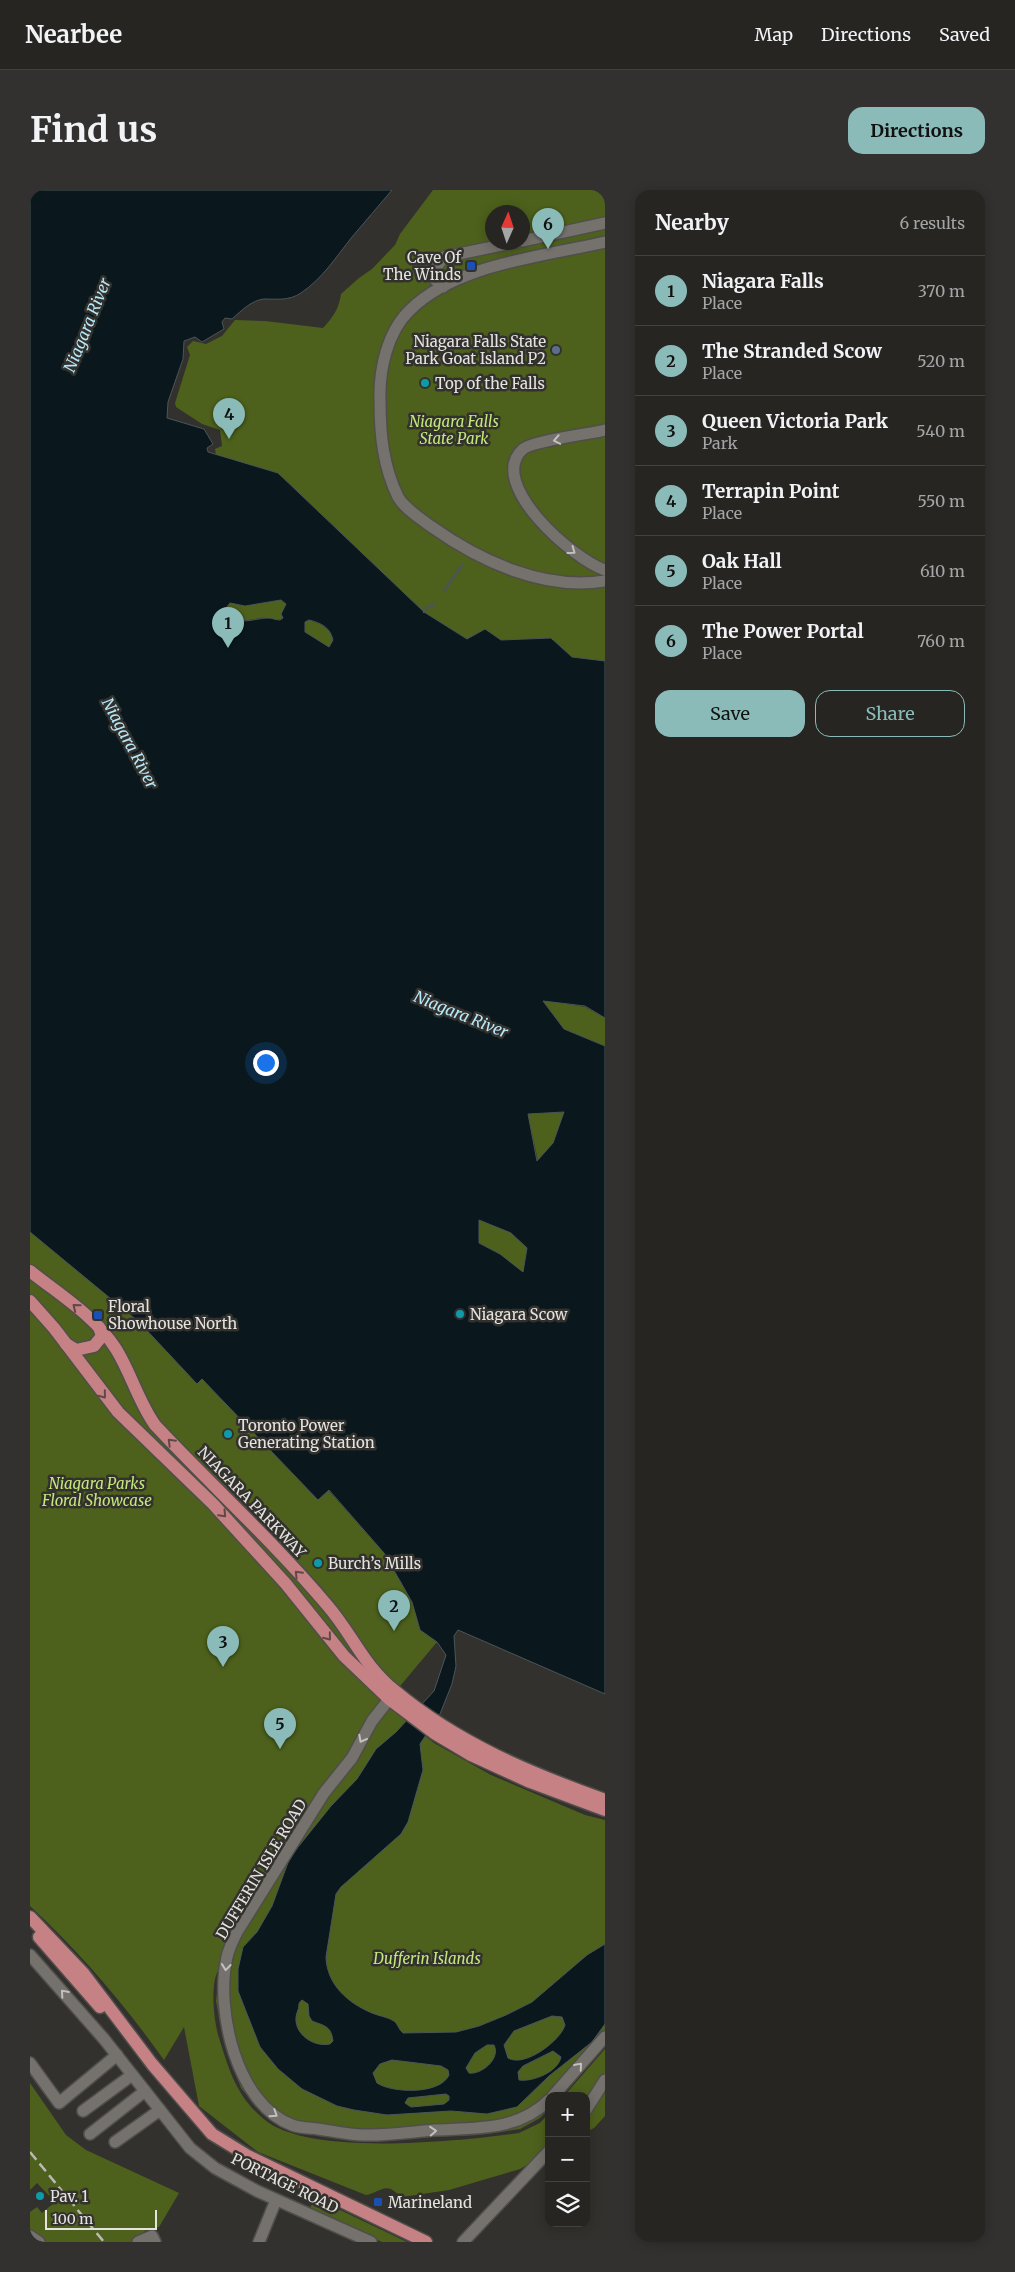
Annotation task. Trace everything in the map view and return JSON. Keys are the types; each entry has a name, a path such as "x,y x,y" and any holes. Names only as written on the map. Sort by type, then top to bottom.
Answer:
{"main road":[{"name":"NIAGARA PARKWAY","path":"30,1271 99,1327 118,1352 143,1407 154,1425 328,1606 362,1658 392,1695"},
{"name":"NIAGARA PARKWAY","path":"30,1301 118,1412 213,1504 286,1584 344,1656 471,1755 515,1775 605,1810"},
{"path":"66,1344 76,1350 96,1345 102,1335 99,1327"},
{"name":"NIAGARA PARKWAY","path":"437,1729 486,1752 605,1800"},
{"path":"30,1909 56,1934 84,1974"},
{"name":"PORTAGE ROAD","path":"30,1917 84,1974 152,2064 203,2126 226,2144 426,2242"},
{"name":"PORTAGE ROAD","path":"30,1928 152,2064"}],"street":[{"path":"530,239 605,223"},
{"path":"605,242 493,266 443,287 410,310 394,334 382,369 379,386 382,448 387,470 399,499 420,518 451,541 504,567 529,575 562,581 605,580"},
{"path":"443,287 430,275 444,257 485,249"},
{"path":"605,430 527,446 516,456 513,472 520,495 542,523 563,543 588,562 605,570"},
{"name":"DUFFERIN ISLE ROAD","path":"392,1695 372,1721 352,1758 324,1794 236,1932 227,1956 223,1989 229,2037 252,2093 269,2112 292,2125 363,2135 489,2127 511,2124 533,2114 545,2104"},
{"name":"PORTAGE ROAD","path":"30,1955 96,2029 190,2148 209,2163 276,2200 371,2242"},
{"path":"557,2092 605,2037"},
{"path":"30,2063 59,2103 117,2055"},
{"path":"83,2111 132,2075"},
{"path":"590,2104 605,2080"},
{"path":"90,2134 145,2091"},
{"path":"116,2142 160,2110"},
{"path":"463,2242 545,2155"},
{"path":"259,2242 276,2200"},
{"path":"30,2236 39,2242"},
{"path":"138,2242 152,2236 155,2242"}],"green space":[{"name":"Niagara Falls State Park","path":"433,190 605,190 605,661 572,657 551,638 501,640 485,629 467,639 424,612 278,473 216,455 215,449 222,446 220,430 202,424 176,407 175,403 190,355 187,347 193,341 206,344 222,336 235,320 265,321 323,328 335,312 341,294 372,269 395,245 400,234"},
{"path":"281,600 286,604 283,618 280,619 240,620 231,617 225,609 230,603 245,606"},
{"path":"309,620 324,626 331,633 332,642 330,648 305,632 305,622"},
{"path":"542,1000 585,1007 605,1018 605,1046 564,1029"},
{"path":"564,1112 553,1144 538,1161 528,1114"},
{"path":"479,1219 511,1233 527,1248 523,1273 500,1254 479,1243"},
{"path":"30,1232 139,1322 197,1384 202,1379 318,1500 328,1490 384,1553 412,1602 420,1629 437,1642 385,1704 434,1743 491,1775 585,1815 605,1820 605,2043 553,2092 545,2092 545,2113 540,2118 520,2129 487,2134 362,2141 304,2133 284,2127 262,2113 241,2088 223,2036 216,2001 220,1968 214,1982 213,2002 215,2022 226,2061 235,2083 247,2102 265,2120 286,2132 316,2139 350,2142 387,2143 461,2140 519,2133 540,2123 545,2117 545,2154 520,2169 449,2190 402,2197 388,2188 366,2195 258,2152 199,2106 184,2027 164,2060 101,1979 30,1906"},
{"path":"605,2049 605,2116 594,2128 590,2130 590,2092 567,2092"},
{"path":"30,2083 66,2135 86,2150 179,2193 159,2227 146,2230 131,2242 45,2242 30,2233 30,2212 37,2207 42,2213 55,2202 37,2183 30,2190"},
{"path":"315,2198 407,2242 382,2242 309,2210"}],"water":[{"name":"Niagara River","path":"30,190 392,190 323,274 301,293 287,298 255,301 232,319 225,318 222,322 224,329 202,342 195,337 184,341 183,359 168,402 167,418 204,429 213,444 207,448 208,452 278,473 424,612 467,639 485,629 501,640 551,638 572,657 605,661 605,1018 585,1006 543,1001 564,1029 605,1046 605,1694 458,1630 454,1636 456,1666 452,1684 440,1714 420,1744 423,1770 408,1822 401,1834 341,1887 336,1894 326,1957 330,1976 340,1992 363,2009 394,2021 403,2033 456,2032 479,2026 532,2002 587,1955 605,1944 605,2024 592,2042 549,2076 517,2107 487,2114 451,2111 387,2115 354,2110 337,2106 302,2089 278,2069 260,2047 238,1991 238,1969 243,1947 257,1932 272,1906 290,1857 331,1806 357,1779 376,1749 396,1732 434,1691 446,1655 437,1642 420,1630 412,1602 384,1553 329,1490 318,1500 202,1379 197,1384 139,1322 30,1232","holes":["281,600 286,604 281,614 283,618 280,620 268,618 238,621 232,619 225,609 230,603 245,606","313,621 327,629 333,640 329,647 305,632 305,622","564,1112 553,1143 537,1161 528,1114","479,1220 511,1233 527,1248 523,1272 500,1254 479,1243","302,2000 308,2004 309,2016 312,2021 329,2029 333,2041 330,2044 316,2043 309,2040 299,2031 296,2017","552,2016 562,2017 565,2025 557,2038 550,2045 532,2056 515,2060 508,2058 504,2045 514,2031","487,2045 494,2045 495,2056 489,2065 474,2073 469,2073 466,2068 475,2053","553,2051 561,2057 555,2067 538,2078 519,2080 518,2072 523,2066","392,2060 441,2066 448,2070 449,2075 436,2086 426,2089 393,2089 377,2083 373,2073 380,2064","446,2094 449,2096 449,2100 444,2104 411,2107 405,2103 408,2098"]}],"waterway":[{"path":"444,591 462,565"},
{"path":"424,612 426,608 435,604"}],"railway":[{"path":"30,2152 104,2242"}],"place":[{"name":"The Power Portal","path":"548,249"},
{"name":"Cave Of The Winds","path":"471,266"},
{"name":"Niagara Falls State Park Goat Island P2","path":"556,350"},
{"name":"Top of the Falls","path":"425,383"},
{"name":"Terrapin Point","path":"229,439"},
{"name":"Niagara Falls","path":"228,648"},
{"name":"Niagara Scow","path":"460,1314"},
{"name":"Floral Showhouse North","path":"98,1315"},
{"name":"Toronto Power Generating Station","path":"228,1434"},
{"name":"Burch’s Mills","path":"318,1563"},
{"name":"The Stranded Scow","path":"394,1631"},
{"name":"Queen Victoria Park","path":"223,1667"},
{"name":"Oak Hall","path":"280,1749"},
{"name":"Pav. 1","path":"40,2196"},
{"name":"Marineland","path":"378,2202"}],"park label":[{"name":"Niagara Parks Floral Showcase","path":"97,1492"},
{"name":"Dufferin Islands","path":"427,1958"}]}
